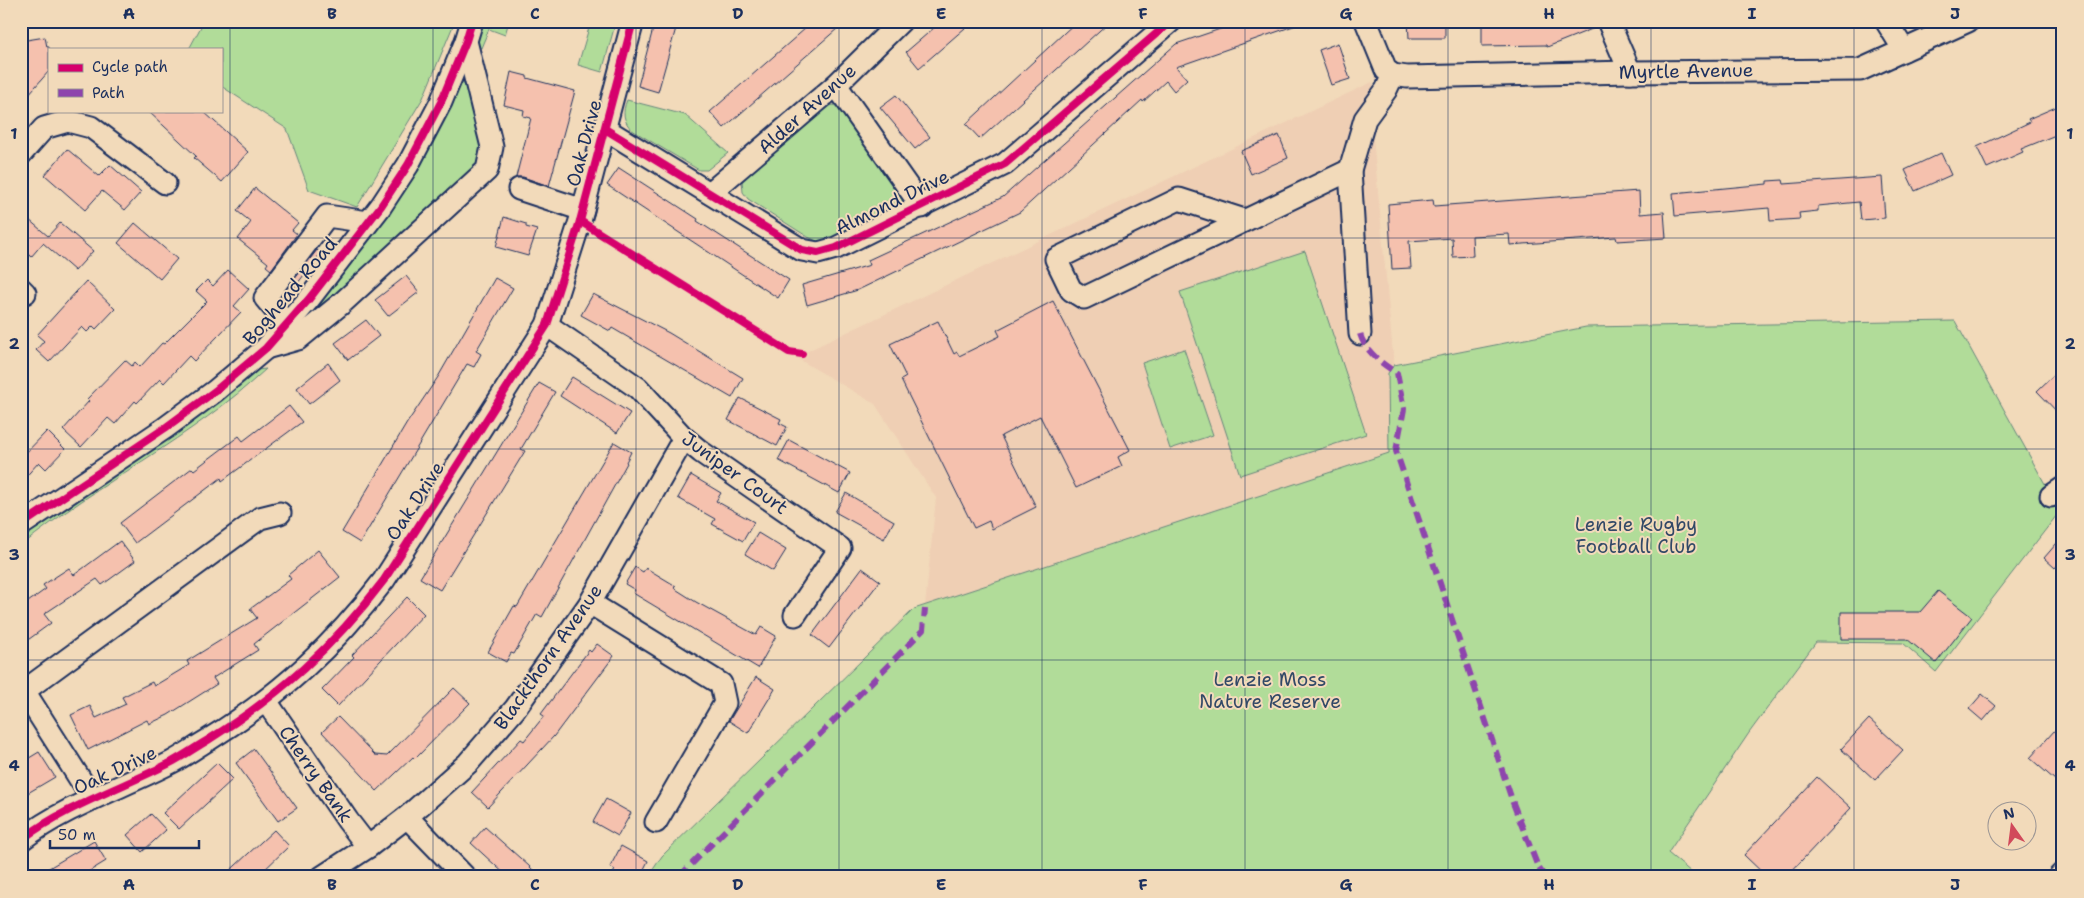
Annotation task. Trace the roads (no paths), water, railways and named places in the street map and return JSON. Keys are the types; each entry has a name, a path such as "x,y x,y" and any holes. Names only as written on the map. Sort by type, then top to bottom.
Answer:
{"street":[{"name":"Oak Drive","path":"21,840 42,824 92,798 135,780 175,760 266,701 318,656 364,606 384,580 547,325 583,210 633,21"},
{"name":"Alder Avenue","path":"710,193 836,85 901,21"},
{"name":"Almond Drive","path":"605,130 802,250 818,253 836,248 922,207 1005,164 1171,21"},
{"path":"1360,334 1350,170 1365,119 1386,90 1393,76 1386,70 1380,60 1366,21"},
{"path":"1608,21 1630,72"},
{"path":"1886,21 1904,50"},
{"name":"Myrtle Avenue","path":"1393,76 1407,78 1630,72 1860,70 1968,21"},
{"path":"266,348 298,339 342,303 487,170 492,147 469,31"},
{"name":"Boghead Road","path":"21,524 165,428 215,391 266,348 368,222 408,165 441,102 469,31"},
{"path":"836,85 922,207"},
{"path":"21,154 44,128 68,121 91,127 165,183"},
{"path":"1244,220 1179,198 1056,259 1070,290 1084,298 1350,170"},
{"path":"519,189 583,210"},
{"path":"287,324 265,298 327,216 368,222"},
{"name":"Juniper Court","path":"547,325 638,388 684,438 840,548 795,615"},
{"name":"Blackthorn Avenue","path":"322,877 368,847 407,817 468,763 516,709 590,603 684,438"},
{"path":"92,798 24,691 260,518 280,513"},
{"path":"590,603 721,684 725,703 656,822"},
{"name":"Cherry Bank","path":"266,701 348,821 368,847"},
{"path":"407,817 465,877"},
{"path":"2059,877 2063,873"}],"park label":[{"name":"Lenzie Rugby Football Club","path":"1636,535"},
{"name":"Lenzie Moss Nature Reserve","path":"1270,690"}]}
